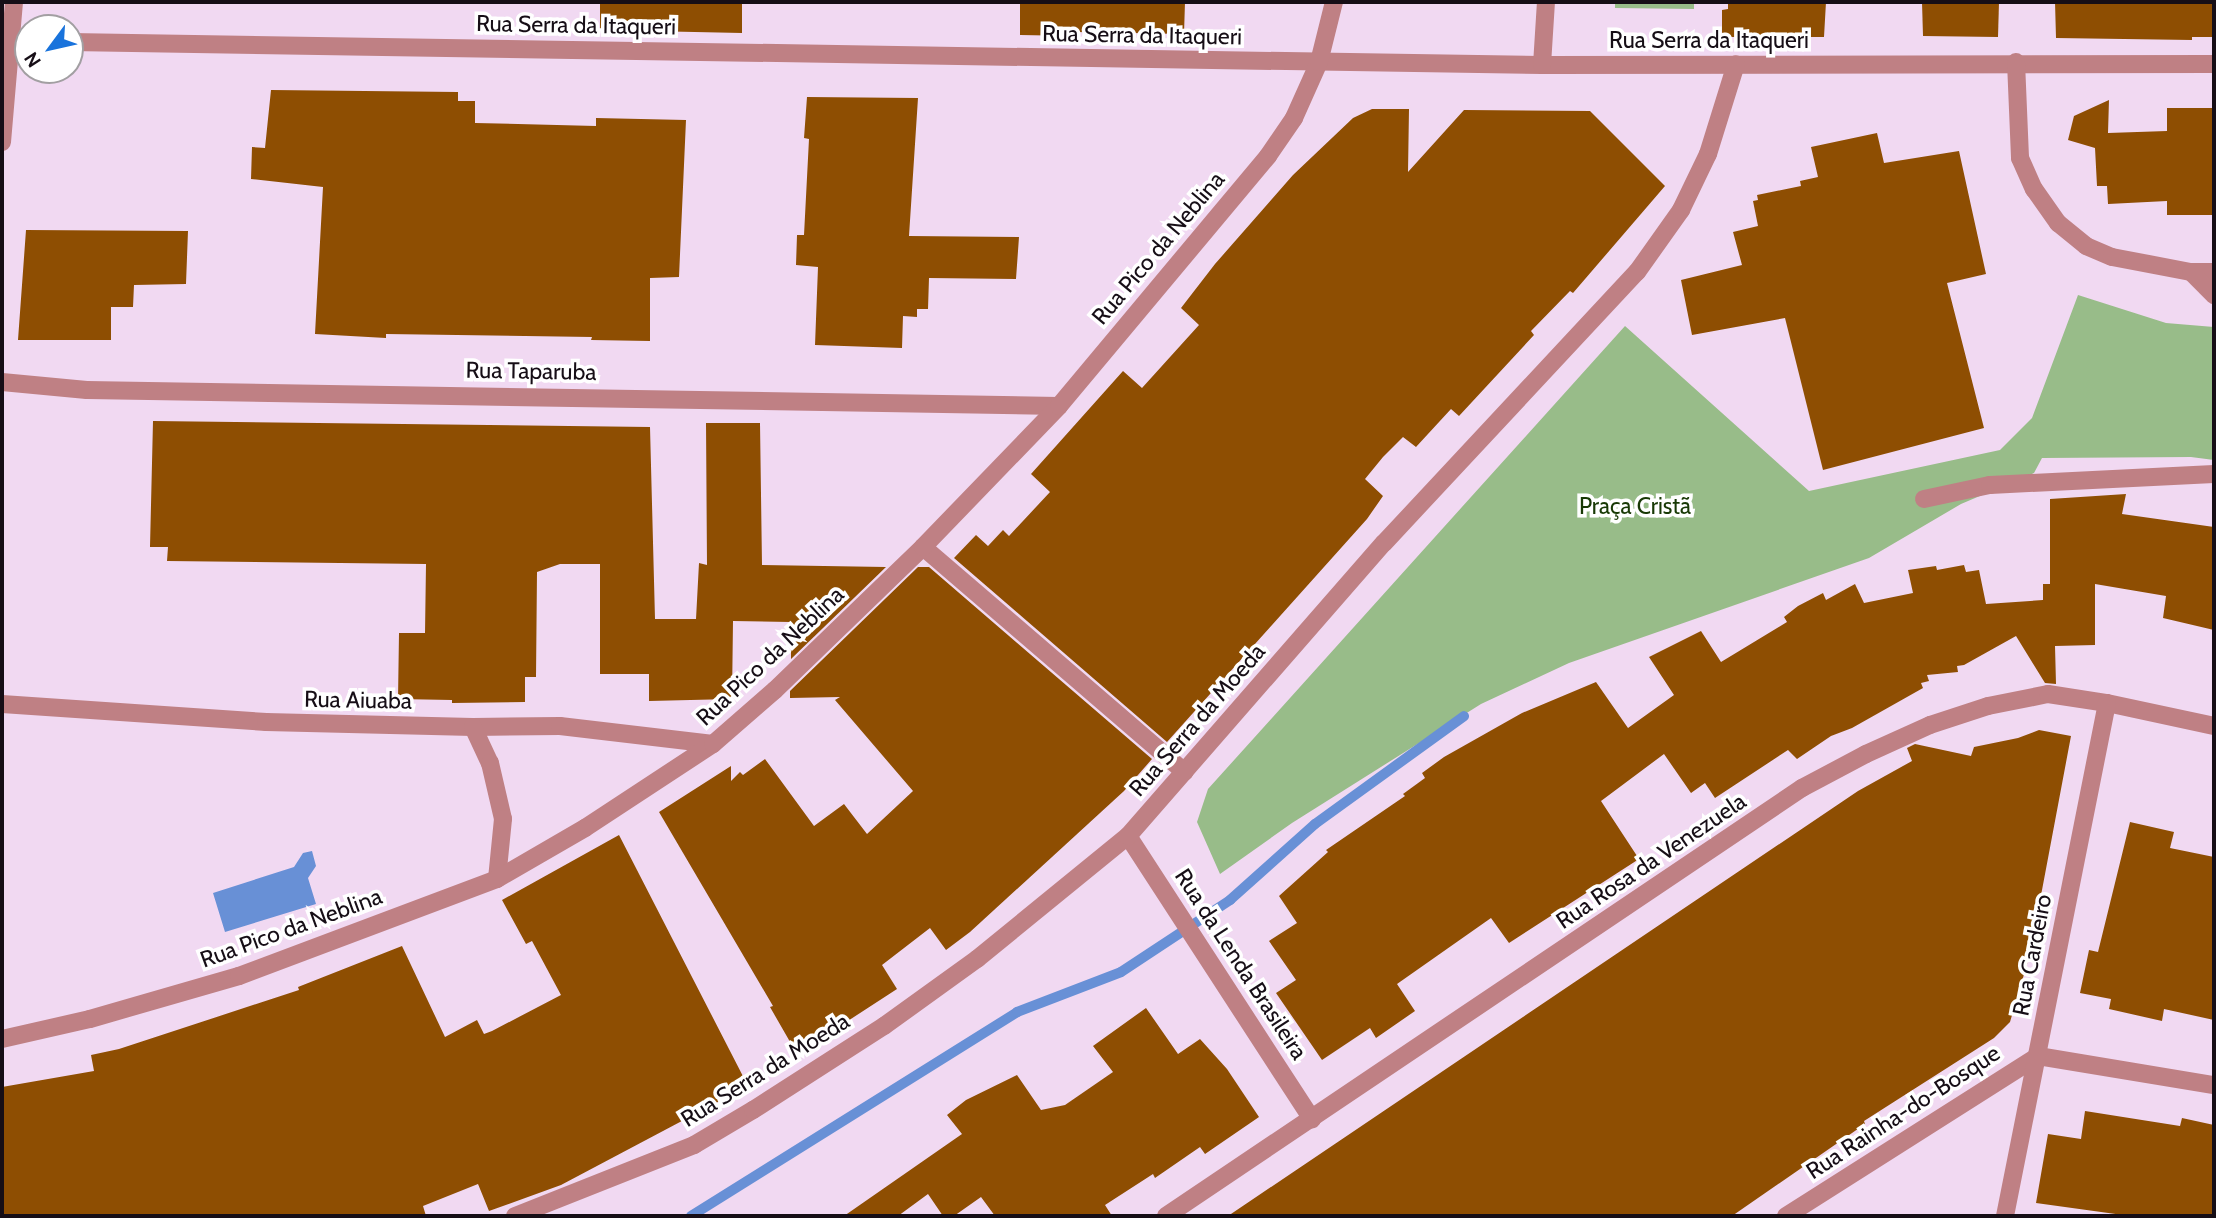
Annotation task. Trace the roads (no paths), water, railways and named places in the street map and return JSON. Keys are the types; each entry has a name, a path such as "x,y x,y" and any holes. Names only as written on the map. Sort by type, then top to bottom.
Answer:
{"street":[{"name":"Rua Pico da Neblina","path":"2,1039 90,1019 239,976 497,879 585,828 713,744 775,690 923,547 1059,406 1268,156 1294,118 1320,62 1334,2"},
{"path":"1542,65 1546,2"},
{"path":"2,142 14,41"},
{"name":"Rua Serra da Itaqueri","path":"84,42 1542,65 2016,62 2214,64"},
{"path":"2016,62 2020,158 2034,188 2058,223 2086,246 2112,257 2191,272 2214,272"},
{"name":"Rua Serra da Moeda","path":"515,1216 694,1145 753,1110 884,1026 977,959 1128,836 1384,543 1637,272 1681,210 1708,154 1736,64"},
{"path":"2191,272 2214,295"},
{"name":"Rua Taparuba","path":"2,383 87,390 1059,406"},
{"path":"1924,499 1990,485 2214,474"},
{"path":"923,547 1185,772"},
{"name":"Rua Rosa da Venezuela","path":"1166,1216 1802,788 1866,754 1930,725 1988,706 2048,694 2107,703 2214,726"},
{"name":"Rua Cardeiro","path":"2005,1216 2107,703"},
{"name":"Rua Aiuaba","path":"2,704 266,722 473,727 560,726 713,744"},
{"path":"473,727 490,763 501,805 503,819 497,879"},
{"name":"Rua da Lenda Brasileira","path":"1128,836 1312,1119"},
{"name":"Rua Rainha-do-Bosque","path":"1786,1216 2038,1056 2214,1085"}],"water":[{"path":"312,851 316,866 308,878 316,904 225,932 213,893 294,867 303,853"}],"waterway":[{"path":"691,1216 1017,1012 1121,972 1230,900 1315,824 1464,716"}],"park label":[{"name":"Praça Cristã","path":"1635,506"}]}
